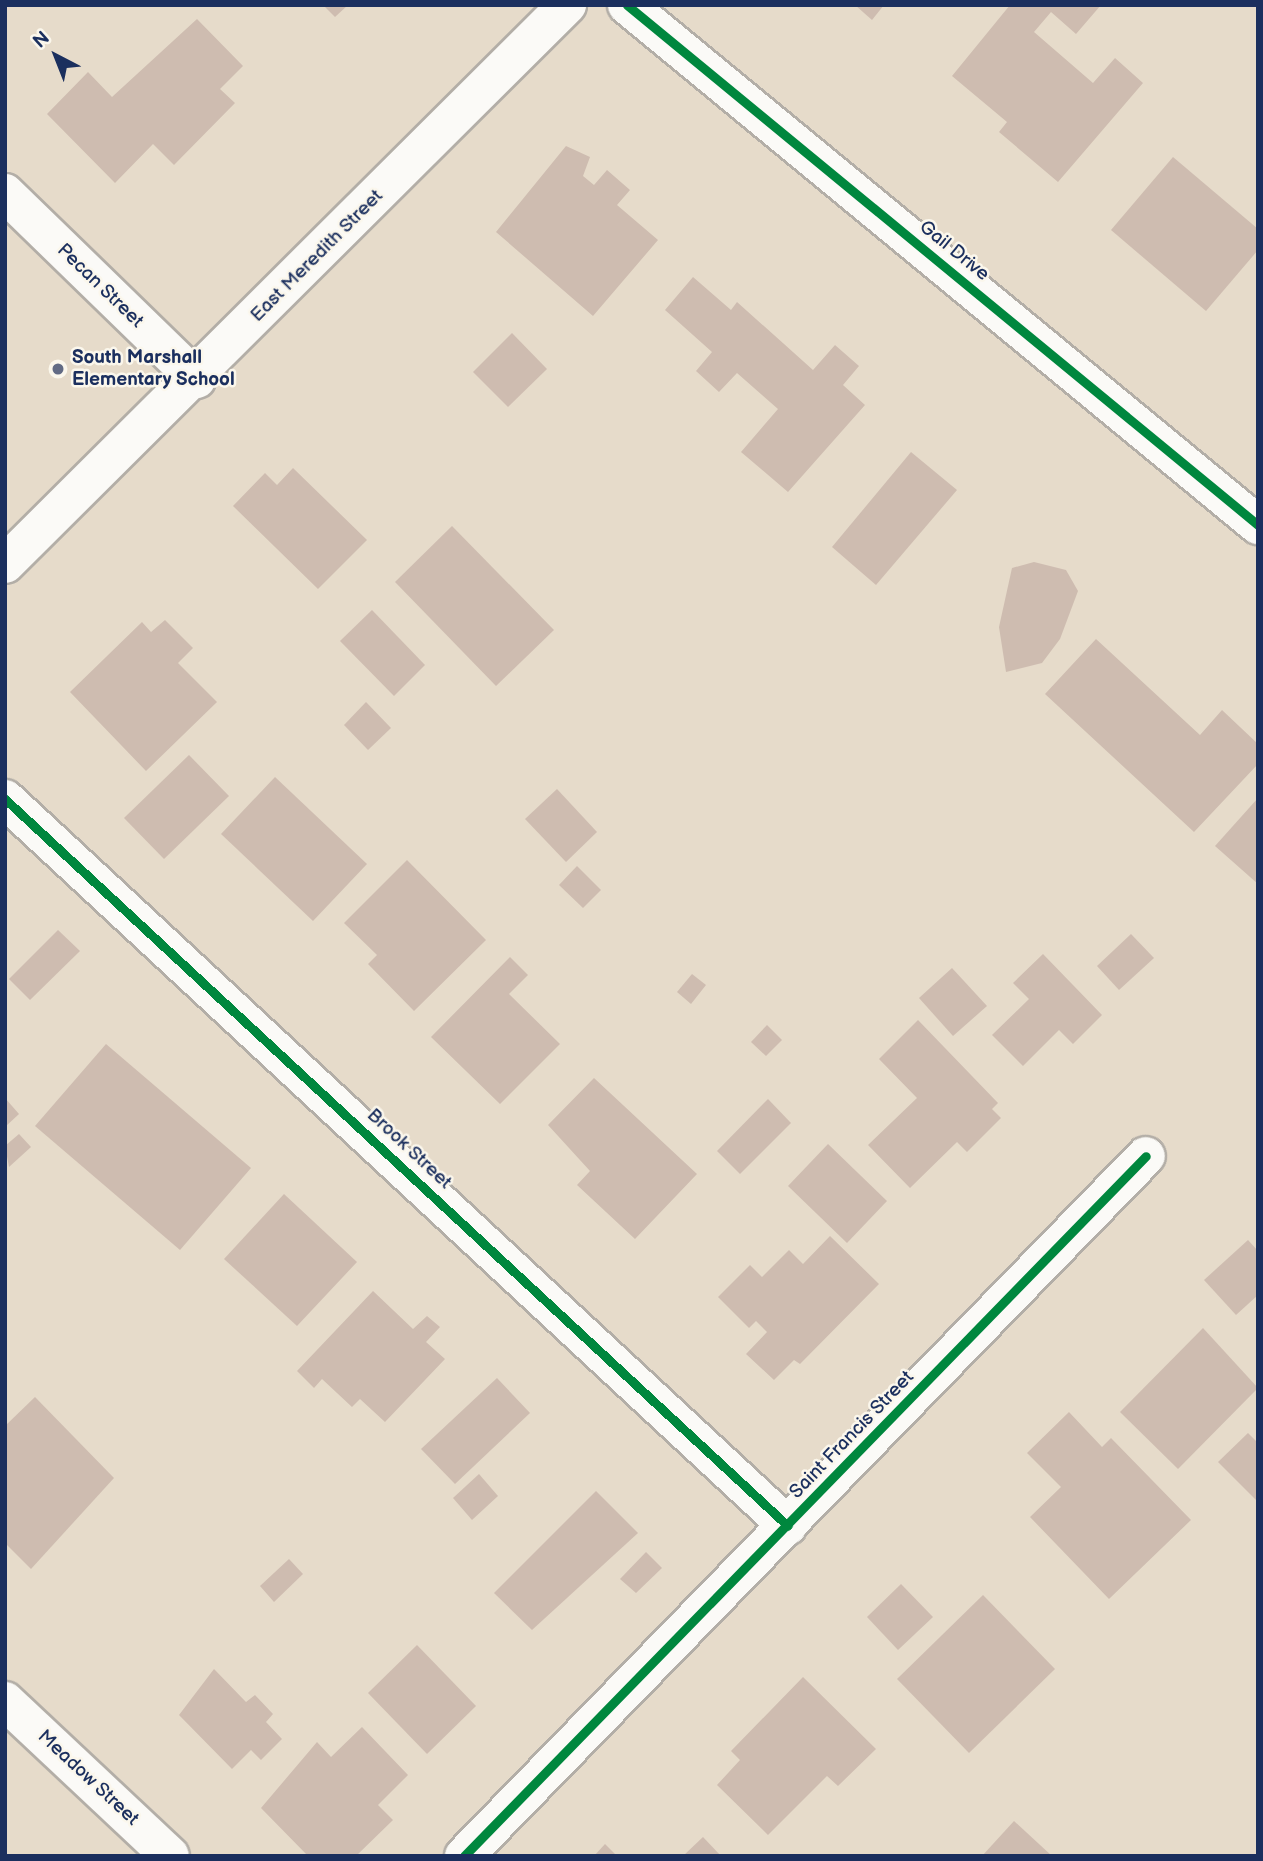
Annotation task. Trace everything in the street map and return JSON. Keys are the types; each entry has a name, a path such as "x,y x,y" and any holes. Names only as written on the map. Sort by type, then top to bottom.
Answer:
{"street":[{"name":"East Meredith Street","path":"5,564 196,379 567,5"},
{"name":"Gail Drive","path":"628,5 1258,524"},
{"name":"Pecan Street","path":"5,193 196,379"},
{"name":"Brook Street","path":"5,799 788,1526"},
{"name":"Saint Francis Street","path":"464,1856 1146,1156"},
{"name":"Meadow Street","path":"5,1701 170,1856"}],"building":[{"path":"323,5 348,5 335,17"},
{"path":"855,5 884,5 872,20"},
{"path":"1010,5 1101,5 1076,34 1051,12 1034,32 1093,83 1115,58 1143,83 1058,182 999,132 1007,122 952,76"},
{"path":"197,19 243,66 220,89 235,103 174,165 153,144 115,183 47,114 88,72 112,97"},
{"path":"566,146 590,157 583,176 594,185 607,170 630,190 617,205 658,240 593,316 496,232"},
{"path":"1173,157 1258,229 1258,250 1206,311 1111,230"},
{"path":"693,277 731,310 737,302 813,370 835,345 859,366 843,385 865,405 788,492 741,452 778,409 737,373 719,392 696,371 712,352 665,310"},
{"path":"512,333 547,369 508,407 473,372"},
{"path":"911,452 957,490 876,585 832,547"},
{"path":"293,468 367,540 318,589 233,506 265,473 277,485"},
{"path":"452,526 554,630 496,686 395,582"},
{"path":"1034,562 1066,570 1078,591 1060,639 1042,663 1006,672 999,627 1012,568"},
{"path":"372,610 425,665 394,696 340,641"},
{"path":"165,620 193,648 178,663 217,702 146,771 70,692 142,622 151,632"},
{"path":"1096,639 1200,735 1222,710 1258,744 1258,764 1194,832 1045,694"},
{"path":"366,702 391,728 368,750 344,725"},
{"path":"189,755 229,796 164,859 124,818"},
{"path":"275,777 367,864 313,921 221,834"},
{"path":"557,789 597,832 566,862 525,819"},
{"path":"1258,798 1258,884 1215,846"},
{"path":"407,860 486,940 414,1011 368,964 377,955 344,923"},
{"path":"577,866 601,890 583,908 559,885"},
{"path":"58,930 80,951 30,1000 9,979"},
{"path":"1131,934 1154,958 1119,990 1097,966"},
{"path":"1043,954 1102,1015 1073,1044 1059,1030 1023,1066 992,1035 1029,999 1013,983"},
{"path":"510,957 528,975 509,994 560,1044 500,1104 431,1037"},
{"path":"952,968 987,1006 953,1036 919,998"},
{"path":"692,974 706,985 691,1004 677,992"},
{"path":"918,1020 998,1103 992,1109 1001,1118 967,1152 957,1142 910,1188 868,1145 917,1098 879,1059"},
{"path":"767,1025 782,1040 766,1056 751,1042"},
{"path":"106,1044 251,1168 180,1250 35,1126"},
{"path":"594,1078 697,1174 635,1239 577,1185 590,1171 548,1125"},
{"path":"5,1098 19,1114 5,1127"},
{"path":"768,1099 791,1123 740,1174 717,1151"},
{"path":"19,1134 31,1147 9,1167 5,1146"},
{"path":"828,1144 887,1201 847,1243 788,1186"},
{"path":"284,1194 357,1262 297,1326 224,1259"},
{"path":"830,1236 879,1284 800,1364 794,1360 774,1380 746,1354 767,1332 756,1321 749,1328 718,1297 750,1265 762,1277 789,1250 803,1264"},
{"path":"1248,1240 1258,1251 1258,1295 1236,1315 1204,1280"},
{"path":"373,1291 413,1329 427,1316 440,1327 426,1342 445,1359 385,1422 360,1399 352,1407 322,1379 314,1388 297,1371"},
{"path":"1203,1328 1258,1388 1178,1469 1120,1412"},
{"path":"497,1378 530,1413 455,1484 421,1449"},
{"path":"35,1397 114,1478 31,1569 5,1543 5,1426"},
{"path":"1069,1412 1102,1447 1111,1438 1191,1520 1109,1599 1030,1517 1061,1487 1027,1453"},
{"path":"1248,1433 1258,1443 1256,1500 1218,1462"},
{"path":"479,1474 498,1496 472,1520 453,1498"},
{"path":"596,1491 638,1533 532,1630 494,1593"},
{"path":"646,1552 662,1568 636,1593 620,1579"},
{"path":"289,1559 303,1574 274,1602 260,1586"},
{"path":"901,1584 933,1617 898,1650 867,1617"},
{"path":"983,1595 1055,1669 969,1753 897,1679"},
{"path":"417,1645 476,1706 427,1754 368,1693"},
{"path":"214,1669 246,1702 255,1695 273,1714 266,1722 282,1739 261,1760 251,1750 232,1769 179,1715"},
{"path":"803,1677 876,1749 838,1786 827,1776 768,1835 717,1785 740,1760 731,1751"},
{"path":"362,1727 408,1775 378,1805 393,1820 356,1856 308,1856 261,1808 317,1742 331,1757"},
{"path":"1014,1821 1052,1856 982,1856"},
{"path":"703,1837 721,1856 683,1856"},
{"path":"605,1844 617,1856 594,1856"}],"cycle path":[{"path":"627,5 1258,525"},
{"path":"5,799 788,1526"},
{"path":"464,1856 1146,1156"}],"place":[{"name":"South Marshall Elementary School","path":"58,369"}]}
